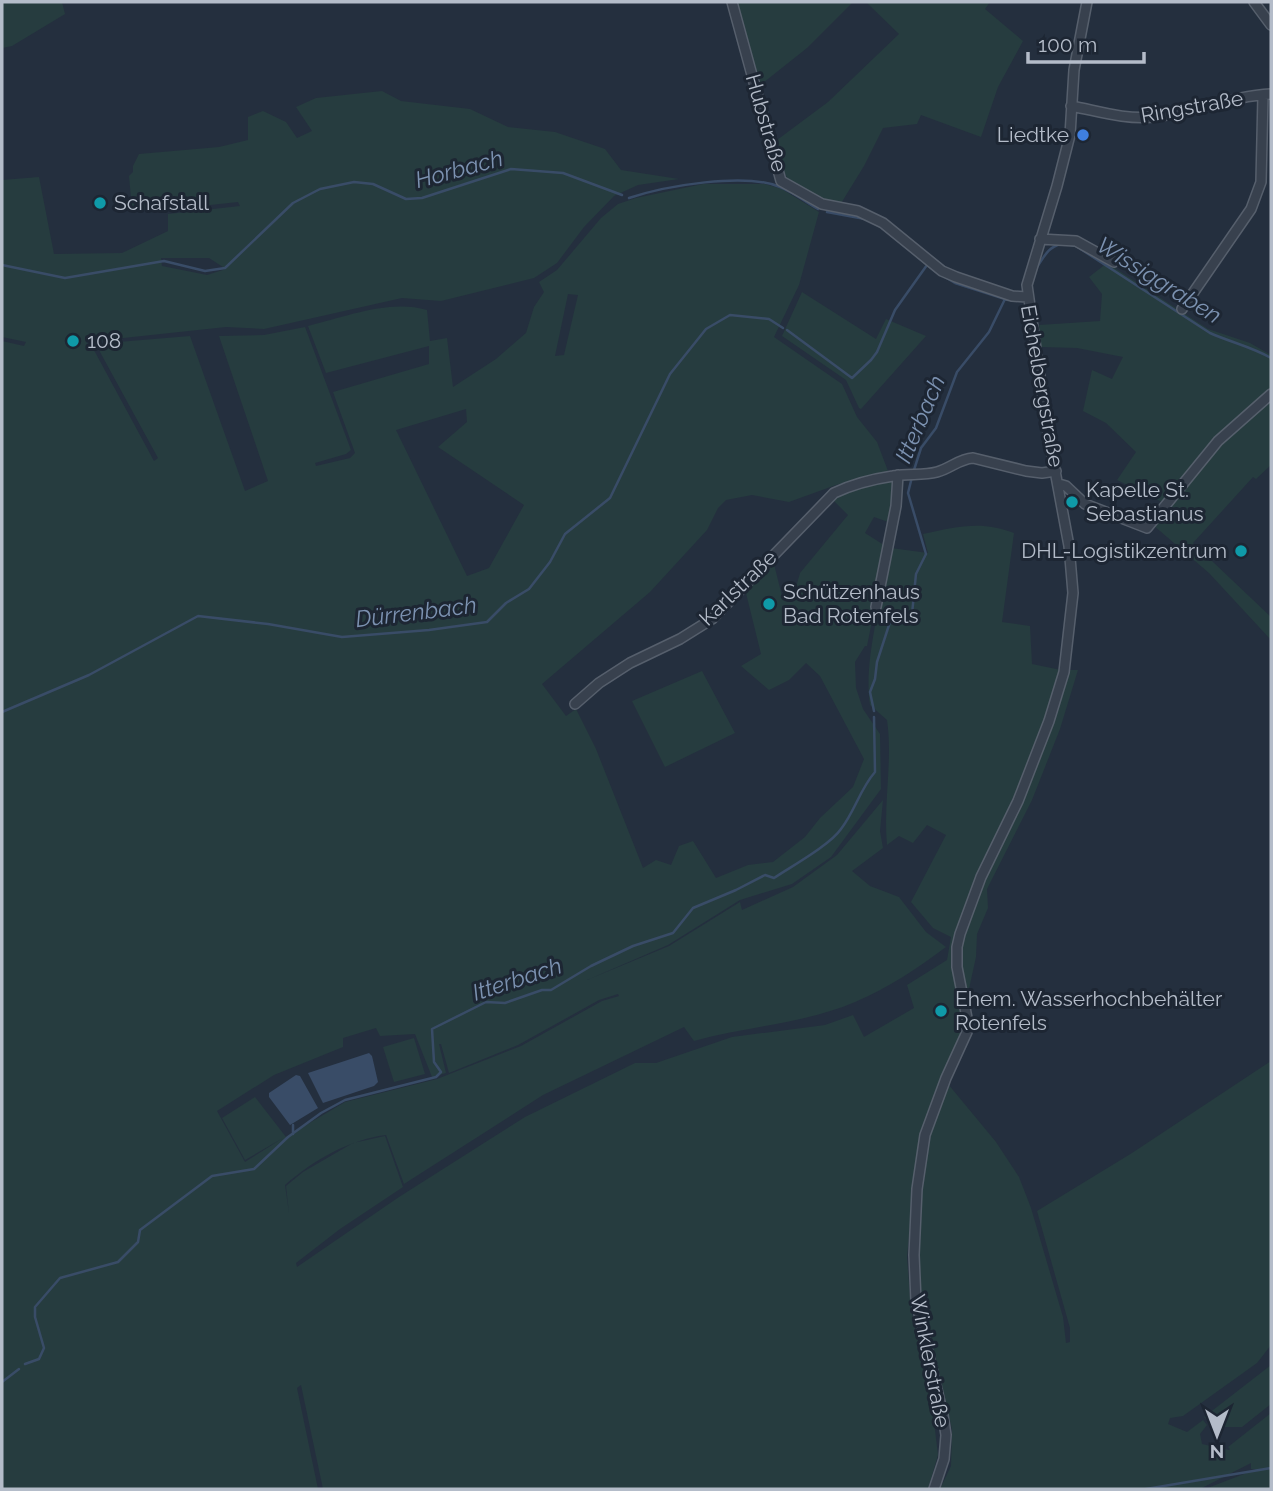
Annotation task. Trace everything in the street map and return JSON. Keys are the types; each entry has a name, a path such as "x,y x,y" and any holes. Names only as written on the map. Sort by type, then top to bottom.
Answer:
{"street":[{"name":"Hubstraße","path":"732,2 781,181 822,204 858,211 883,223 934,264 956,277 1012,296 1027,297"},
{"name":"Eichelbergstraße","path":"957,947 970,904 1018,801 1049,721 1064,673 1073,593 1069,545 1048,433 1027,285 1070,135 1074,69 1087,2"},
{"path":"1254,2 1271,25"},
{"path":"1182,309 1256,198 1261,182 1267,94"},
{"name":"Ringstraße","path":"1071,106 1132,118 1154,117 1267,94"},
{"path":"1040,239 1076,241 1114,262"},
{"name":"Eichelbergstraße","path":"1059,484 1066,486 1085,504 1147,528 1218,441 1271,394"},
{"name":"Karlstraße","path":"575,704 599,683 630,663 712,620 834,493 849,486 938,472 963,459 973,458 1026,471 1056,471"},
{"path":"876,607 896,506 907,475"},
{"name":"Winklerstraße","path":"934,1489 944,1458 946,1435 916,1301 916,1189 925,1135 967,1032 967,1018 957,967 957,947"}],"green space":[{"path":"2,2 62,2 65,14 12,46 2,48"},
{"path":"736,2 853,2 807,48 758,87"},
{"path":"866,2 990,2 985,9 1023,41 998,87 981,137 921,115 917,124 883,128 840,205 812,197 795,186 788,179 773,143 828,102 899,34"},
{"path":"382,91 401,101 470,109 508,127 555,132 605,149 621,170 679,179 638,185 614,196 584,227 557,263 534,278 441,301 402,298 264,329 226,327 86,342 95,352 154,461 158,458 100,352 101,346 106,343 190,336 245,491 268,481 219,336 264,335 305,327 351,450 315,463 316,466 350,458 355,453 333,392 429,364 429,346 326,373 308,326 383,308 413,307 427,310 430,341 447,338 453,387 496,359 526,333 534,307 544,292 539,282 557,270 601,218 618,204 703,184 765,184 782,189 819,212 799,285 774,337 842,384 857,417 877,442 888,471 836,485 789,502 752,495 726,500 718,508 707,530 650,592 542,684 566,716 576,709 596,749 643,868 656,860 671,865 679,846 693,841 716,878 748,865 773,862 805,837 820,818 853,787 864,759 820,676 806,663 789,680 769,690 741,666 761,654 745,589 773,560 782,596 794,594 800,573 848,515 833,500 856,487 892,480 895,484 891,523 874,517 865,533 887,547 867,646 855,662 856,688 863,709 880,734 881,789 831,857 792,884 740,900 668,945 587,980 669,946 740,902 742,910 793,887 837,855 883,800 880,831 883,848 852,871 870,886 899,897 926,932 946,947 891,984 836,1009 694,1041 684,1027 543,1095 404,1184 386,1135 355,1142 385,1136 403,1187 340,1229 296,1263 297,1267 399,1197 525,1117 635,1063 656,1063 732,1037 825,1025 853,1015 864,1037 914,1008 907,985 947,960 951,937 933,928 911,902 946,835 927,825 913,843 899,836 887,845 889,735 887,720 870,705 869,668 891,548 928,553 923,534 958,527 990,527 1014,533 1002,622 1030,626 1032,664 1061,670 1078,670 1060,729 1032,800 987,889 988,908 977,934 976,957 962,1021 962,1033 926,1121 917,1155 907,1257 911,1308 932,1405 938,1455 928,1489 323,1489 301,1385 297,1388 318,1489 2,1489 2,341 24,346 26,342 2,337 2,180 39,177 54,254 122,253 168,231 168,214 240,206 238,202 132,210 129,176 139,154 219,147 248,140 248,117 263,111 286,122 297,138 312,131 296,107 316,98","holes":["161,258 209,258 226,269 207,275 162,266","568,294 578,295 564,355 555,356","466,409 467,422 438,447 524,505 489,568 467,576 396,430","618,994 619,996 602,1001 521,1046 437,1079 345,1102 286,1137 255,1097 222,1118 245,1160 283,1138 245,1162 217,1111 274,1075 343,1047 343,1038 376,1028 380,1036 415,1034 432,1077 446,1073 439,1044 449,1073 518,1045 599,1000","351,1144 303,1172 286,1186 289,1213 285,1185 308,1167 332,1152"]},
{"path":"1107,263 1208,329 1250,343 1271,355 1271,387 1207,446 1162,502 1117,480 1136,452 1106,423 1083,411 1092,370 1112,379 1123,357 1077,348 1041,347 1039,325 1100,321 1102,294 1089,277"},
{"path":"802,292 876,339 886,319 926,336 861,409 846,380 782,336"},
{"path":"1271,398 1271,465 1256,479 1253,477 1193,543 1271,617 1271,640 1209,573 1153,525 1218,444"},
{"path":"702,671 735,733 665,767 632,701"},
{"path":"414,1038 425,1074 394,1082 383,1047"},
{"path":"1271,1061 1271,1345 1257,1363 1183,1416 1170,1418 1168,1424 1187,1432 1203,1420 1207,1425 1200,1434 1202,1444 1229,1450 1228,1447 1271,1413 1271,1489 1205,1489 1257,1469 1251,1469 1251,1463 1200,1489 940,1489 951,1466 952,1429 922,1300 919,1266 922,1196 930,1133 948,1084 996,1142 1019,1177 1031,1208 1063,1317 1066,1343 1070,1342 1070,1328 1037,1211 1132,1153"},
{"path":"1271,1365 1271,1404 1242,1427 1213,1427 1204,1417"}],"water":[{"path":"369,1053 378,1082 374,1086 323,1103 308,1073"},
{"path":"296,1075 300,1076 318,1108 290,1125 269,1097 269,1093"}],"waterway":[{"name":"Horbach","path":"2,265 65,278 164,261 205,271 225,268 293,203 320,189 354,182 373,184 406,199 422,198 511,169 563,173 622,195"},
{"name":"Horbach","path":"629,198 683,185 747,181 780,187 818,209"},
{"name":"Horbach","path":"827,212 865,219"},
{"name":"Wissiggraben","path":"1037,267 1050,250 1061,244"},
{"name":"Wissiggraben","path":"1071,245 1210,333 1271,358"},
{"name":"Horbach","path":"918,257 935,271"},
{"name":"Dürrenbach","path":"787,330 852,378 877,352 895,310 927,265"},
{"name":"Horbach","path":"940,274 955,283 1008,300"},
{"name":"Itterbach","path":"914,470 921,448 936,428 957,372 989,332 1005,299"},
{"name":"Dürrenbach","path":"2,712 89,675 198,616 268,624 342,637 487,622 506,603 529,589 550,562 565,534 610,498 670,374 706,329 730,315 769,319 783,328"},
{"name":"Itterbach","path":"874,711 870,692 890,622 912,614 916,574 926,554 908,493 912,477"},
{"name":"Itterbach","path":"25,1364 39,1359 44,1348 35,1317 35,1307 60,1278 118,1262 138,1242 140,1230 212,1176 254,1169 288,1137 321,1113 345,1100 436,1077 441,1072 434,1062 432,1029 486,1002 505,1003 542,990 551,990 591,966 633,946 673,933 693,908 765,875 774,878 820,848 841,829 875,772 874,717"},
{"name":"Itterbach","path":"293,1125 293,1134"},
{"name":"Itterbach","path":"2,1382 19,1369"},
{"path":"1146,1489 1271,1468"}],"place":[{"name":"Liedtke","path":"1083,135"},
{"name":"Schafstall","path":"100,203"},
{"name":"108","path":"73,341"},
{"name":"Kapelle St. Sebastianus","path":"1072,502"},
{"name":"DHL-Logistikzentrum","path":"1241,551"},
{"name":"Schützenhaus Bad Rotenfels","path":"769,604"},
{"name":"Ehem. Wasserhochbehälter Rotenfels","path":"941,1011"}]}
